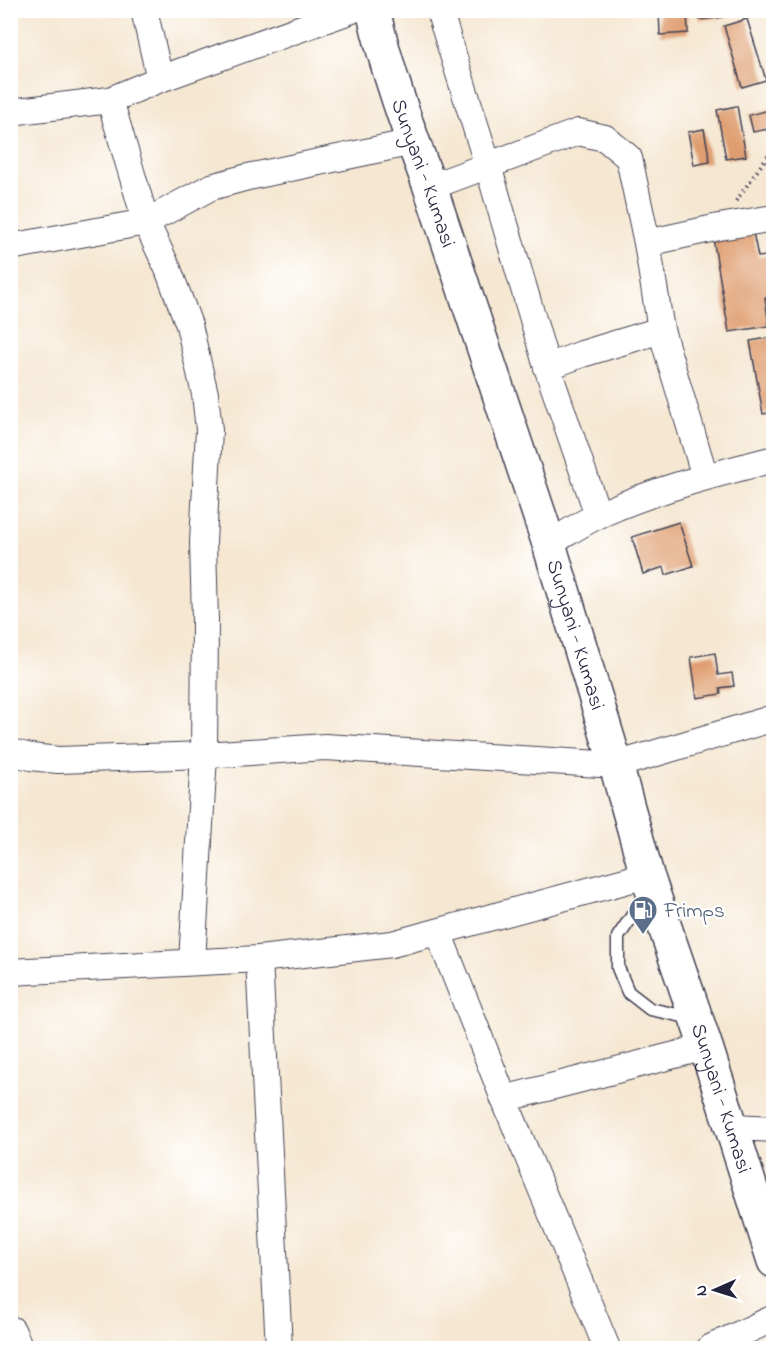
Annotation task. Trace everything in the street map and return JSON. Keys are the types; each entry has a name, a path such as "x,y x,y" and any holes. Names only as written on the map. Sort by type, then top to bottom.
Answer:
{"main road":[{"name":"Sunyani - Kumasi","path":"373,10 382,50 549,544 649,881 732,1127 774,1261"}],"street":[{"path":"144,10 160,79"},
{"path":"10,112 110,100 160,79 352,10"},
{"path":"439,10 547,367 598,515"},
{"path":"110,100 146,222 168,269 189,325 205,394 209,430 203,542 204,755 192,962"},
{"path":"430,187 578,132 605,138 629,158 647,243 661,330 705,477"},
{"path":"10,247 146,222 211,187 413,142"},
{"path":"647,243 774,218"},
{"path":"547,367 661,330"},
{"path":"549,544 598,515 647,495 774,459"},
{"path":"10,752 58,760 204,755 325,747 616,765 774,718"},
{"path":"10,972 259,959 392,944 649,881"},
{"path":"438,932 504,1099 608,1348"},
{"path":"259,959 279,1348"},
{"path":"504,1099 701,1033"},
{"path":"732,1127 774,1129"},
{"path":"710,1348 774,1318"},
{"path":"10,1330 20,1348"}],"lane":[{"path":"649,881 618,937 618,968 628,992 650,1010 701,1033"}],"path":[{"path":"720,227 774,147"}],"building":[{"path":"659,10 687,10 688,33 660,35"},
{"path":"698,10 723,10 723,17 700,20"},
{"path":"747,19 766,80 742,87 724,26"},
{"path":"737,106 746,156 726,159 717,110"},
{"path":"774,109 774,128 753,132 749,115"},
{"path":"704,129 710,162 694,165 688,132"},
{"path":"753,232 758,257 766,256 773,297 765,298 769,326 729,332 713,238"},
{"path":"774,337 774,412 763,414 750,341"},
{"path":"679,522 693,566 666,575 664,567 643,574 632,537"},
{"path":"715,653 718,675 732,673 734,686 720,688 721,694 697,698 691,657"}],"place":[{"name":"Frimps","path":"643,936"}]}
